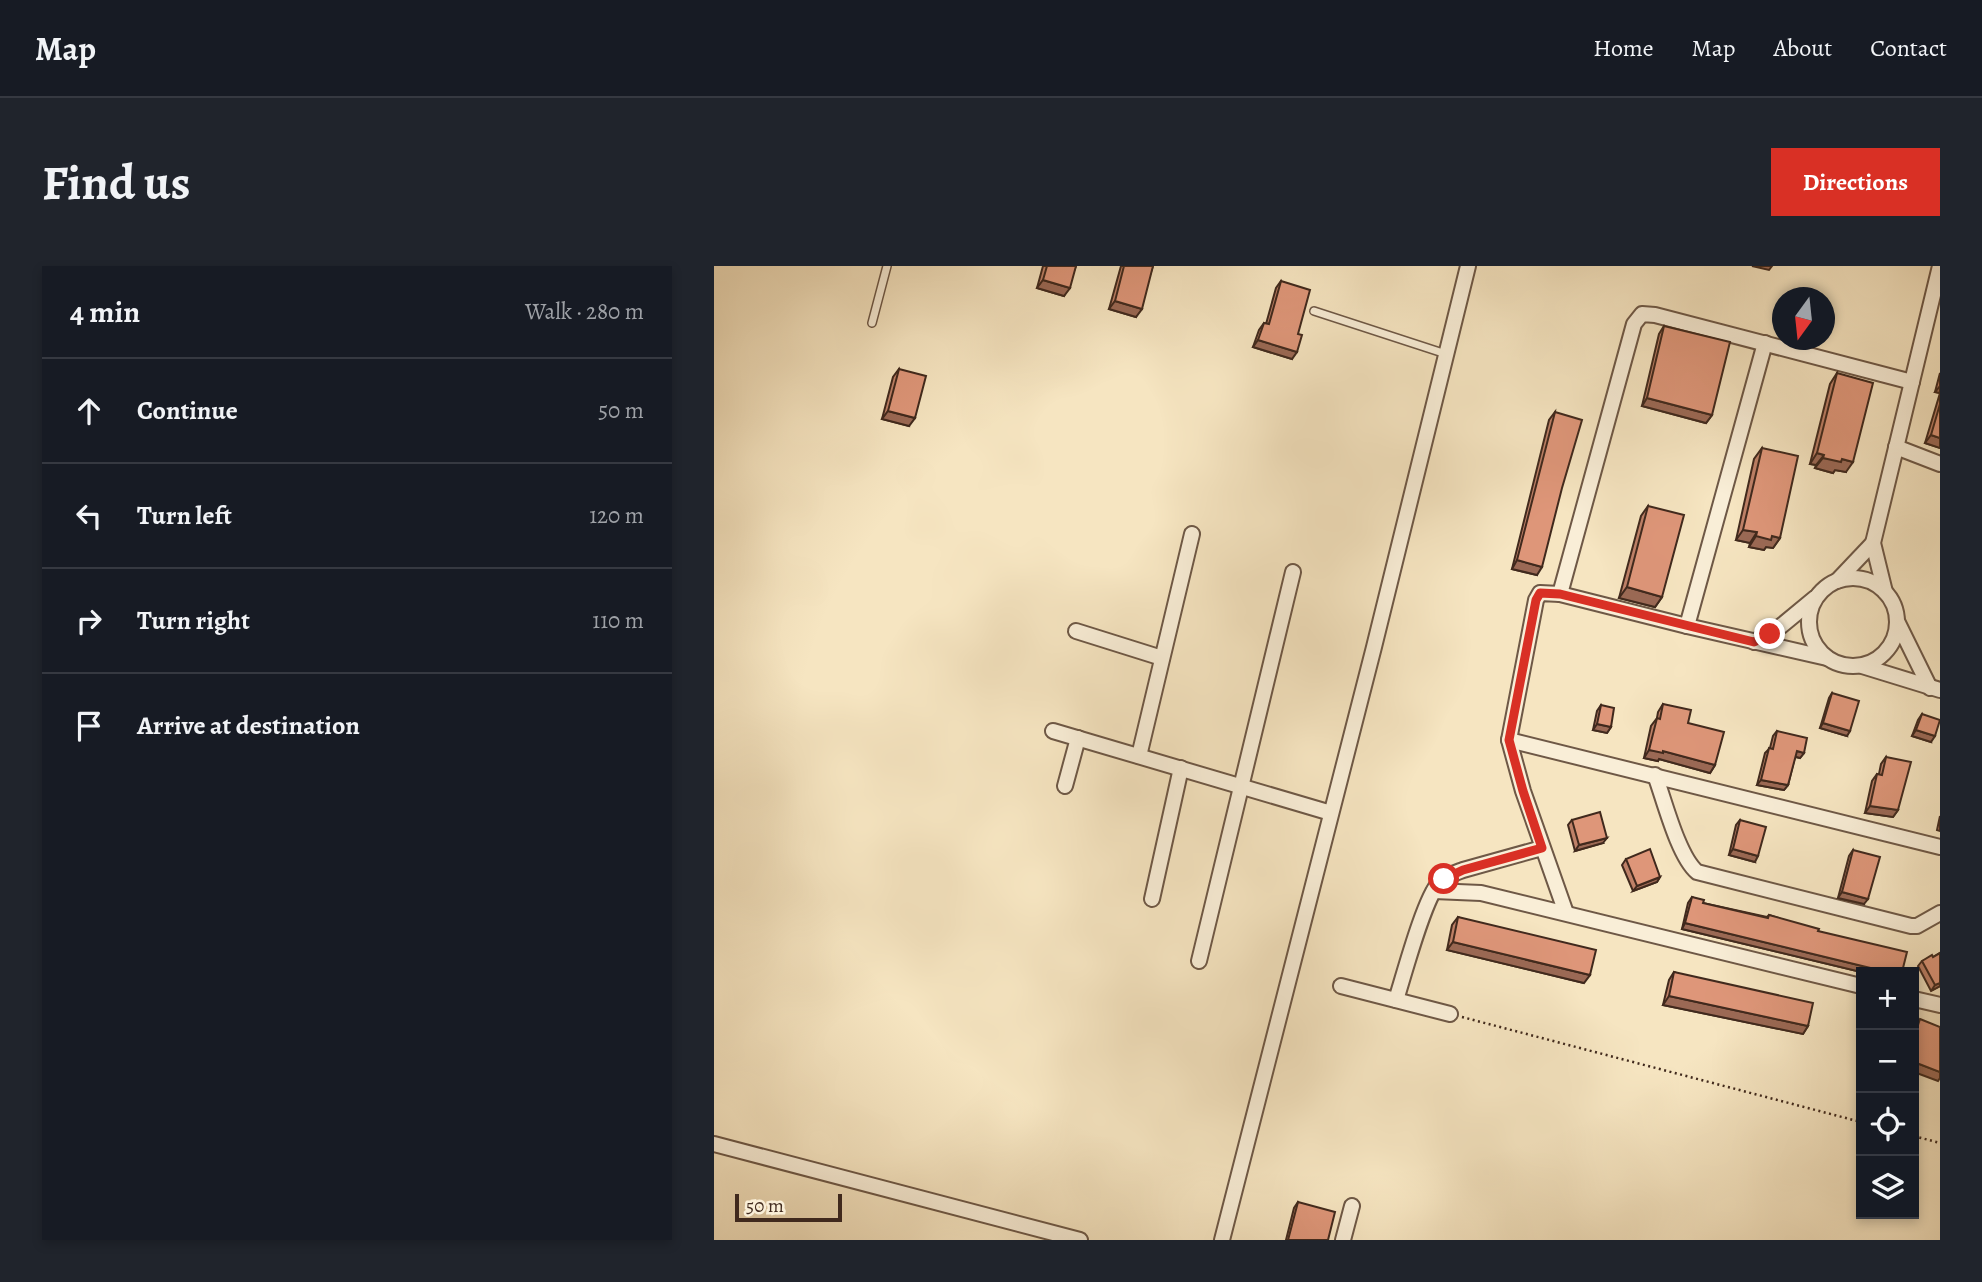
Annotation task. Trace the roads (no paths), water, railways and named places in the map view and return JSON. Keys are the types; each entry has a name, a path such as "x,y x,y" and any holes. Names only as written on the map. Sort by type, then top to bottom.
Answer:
{"street":[{"path":"1222,1240 1468,266"},
{"path":"1935,689 1898,623 1896,611 1885,592 1873,543 1940,266"},
{"path":"1560,594 1634,324 1642,314 1655,314 1912,382"},
{"path":"1687,626 1765,344"},
{"path":"1896,447 1940,464"},
{"path":"1139,756 1192,534"},
{"path":"1754,642 1781,626 1837,581 1873,543"},
{"path":"1199,961 1293,572"},
{"path":"1837,581 1863,579 1885,592"},
{"path":"1566,913 1523,791 1509,740 1537,596 1540,593 1560,594 1754,642 1827,657 1850,666 1871,663 1888,650 1898,623"},
{"path":"1819,595 1813,605 1810,628 1819,649 1827,657"},
{"path":"1076,631 1162,658"},
{"path":"1861,666 1935,689"},
{"path":"1054,731 1331,813"},
{"path":"1065,786 1078,738"},
{"path":"1509,740 1940,847"},
{"path":"1152,899 1181,768"},
{"path":"1655,775 1681,847 1690,866 1697,872 1911,926 1917,926 1940,913"},
{"path":"1396,1000 1438,884 1452,874 1542,848"},
{"path":"1434,891 1481,893 1856,985"},
{"path":"1341,986 1450,1014"},
{"path":"1919,1000 1940,1005"},
{"path":"714,1144 1080,1240"},
{"path":"1343,1240 1352,1206"}],"lane":[{"path":"872,323 887,266"},
{"path":"1314,311 1446,354"}]}
